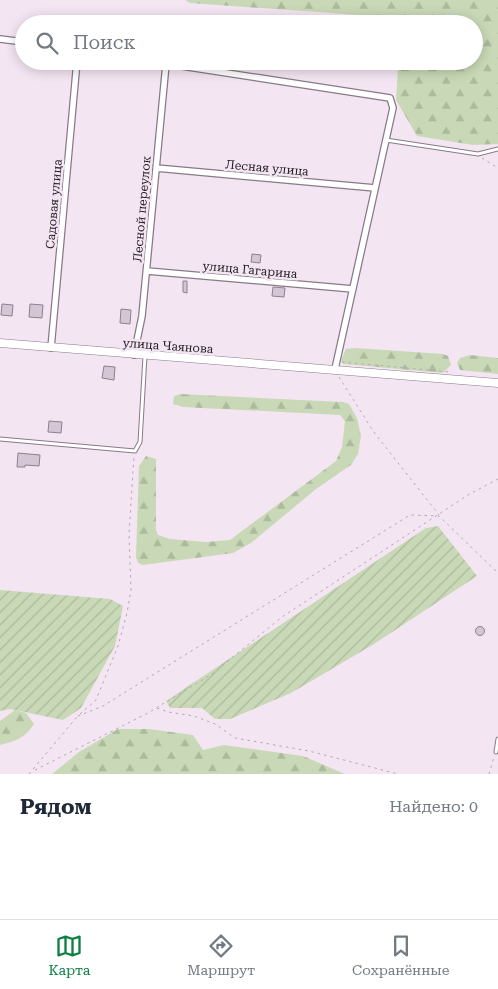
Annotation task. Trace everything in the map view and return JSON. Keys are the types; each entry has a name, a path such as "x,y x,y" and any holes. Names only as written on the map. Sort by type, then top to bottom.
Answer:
{"street":[{"path":"0,39 15,41"},
{"name":"Садовая улица","path":"50,348 76,70"},
{"name":"Лесной переулок","path":"134,354 142,316 165,70"},
{"path":"206,70 390,98 393,108 336,365"},
{"name":"Лесная улица","path":"156,168 375,188"},
{"name":"улица Гагарина","path":"146,271 353,289"},
{"name":"улица Чаянова","path":"0,343 145,355 336,365 498,383"}],"lane":[{"path":"386,140 478,154 498,149"},
{"path":"0,439 135,451 140,442 145,355"},
{"path":"496,752 498,739"}],"path":[{"path":"478,154 484,161 498,168"},
{"path":"336,365 450,372"},
{"path":"336,365 373,431 439,516 498,573"},
{"path":"35,770 78,716 96,700 118,646 131,590 129,534 135,451"},
{"path":"29,774 156,708 212,674 282,617 439,516 468,495 498,479"},
{"path":"78,716 103,706 410,515 439,516"},
{"path":"156,708 194,716 215,724 235,738 309,751 398,774"},
{"path":"489,774 496,752"}],"green space":[{"path":"185,0 498,0 498,144 473,145 417,136 396,100 398,70 483,70 483,15 359,15 190,3"},
{"path":"356,348 443,354 448,356 451,365 443,373 343,364 341,360 346,349"},
{"path":"470,355 498,358 498,374 460,370 457,363 460,358"},
{"path":"180,394 343,402 349,404 357,418 361,436 358,454 351,465 316,489 251,543 233,553 143,565 138,563 136,557 139,466 146,456 156,459 156,530 158,535 170,539 206,542 230,540 336,461 342,447 345,421 340,415 183,407 173,404 174,396"},
{"path":"438,526 477,576 374,644 291,693 230,719 215,719 202,708 170,708 166,701 426,528"},
{"path":"0,590 110,599 123,606 115,646 81,708 63,720 10,709 0,711"},
{"path":"15,710 26,713 34,724 20,738 0,745 0,721"},
{"path":"118,729 149,729 193,735 203,750 224,745 303,756 345,774 52,774 79,752"}],"building":[{"path":"252,254 261,255 260,263 251,262"},
{"path":"183,281 187,281 187,293 183,292"},
{"path":"273,287 285,288 284,297 272,296"},
{"path":"2,304 13,305 12,316 1,315"},
{"path":"30,304 43,305 42,318 29,317"},
{"path":"121,309 131,310 130,324 120,323"},
{"path":"104,366 115,367 114,380 102,378"},
{"path":"49,421 62,422 61,433 48,432"},
{"path":"18,453 40,455 39,466 25,465 25,467 17,467"},
{"path":"480,627 484,631 480,635 476,631"}]}
